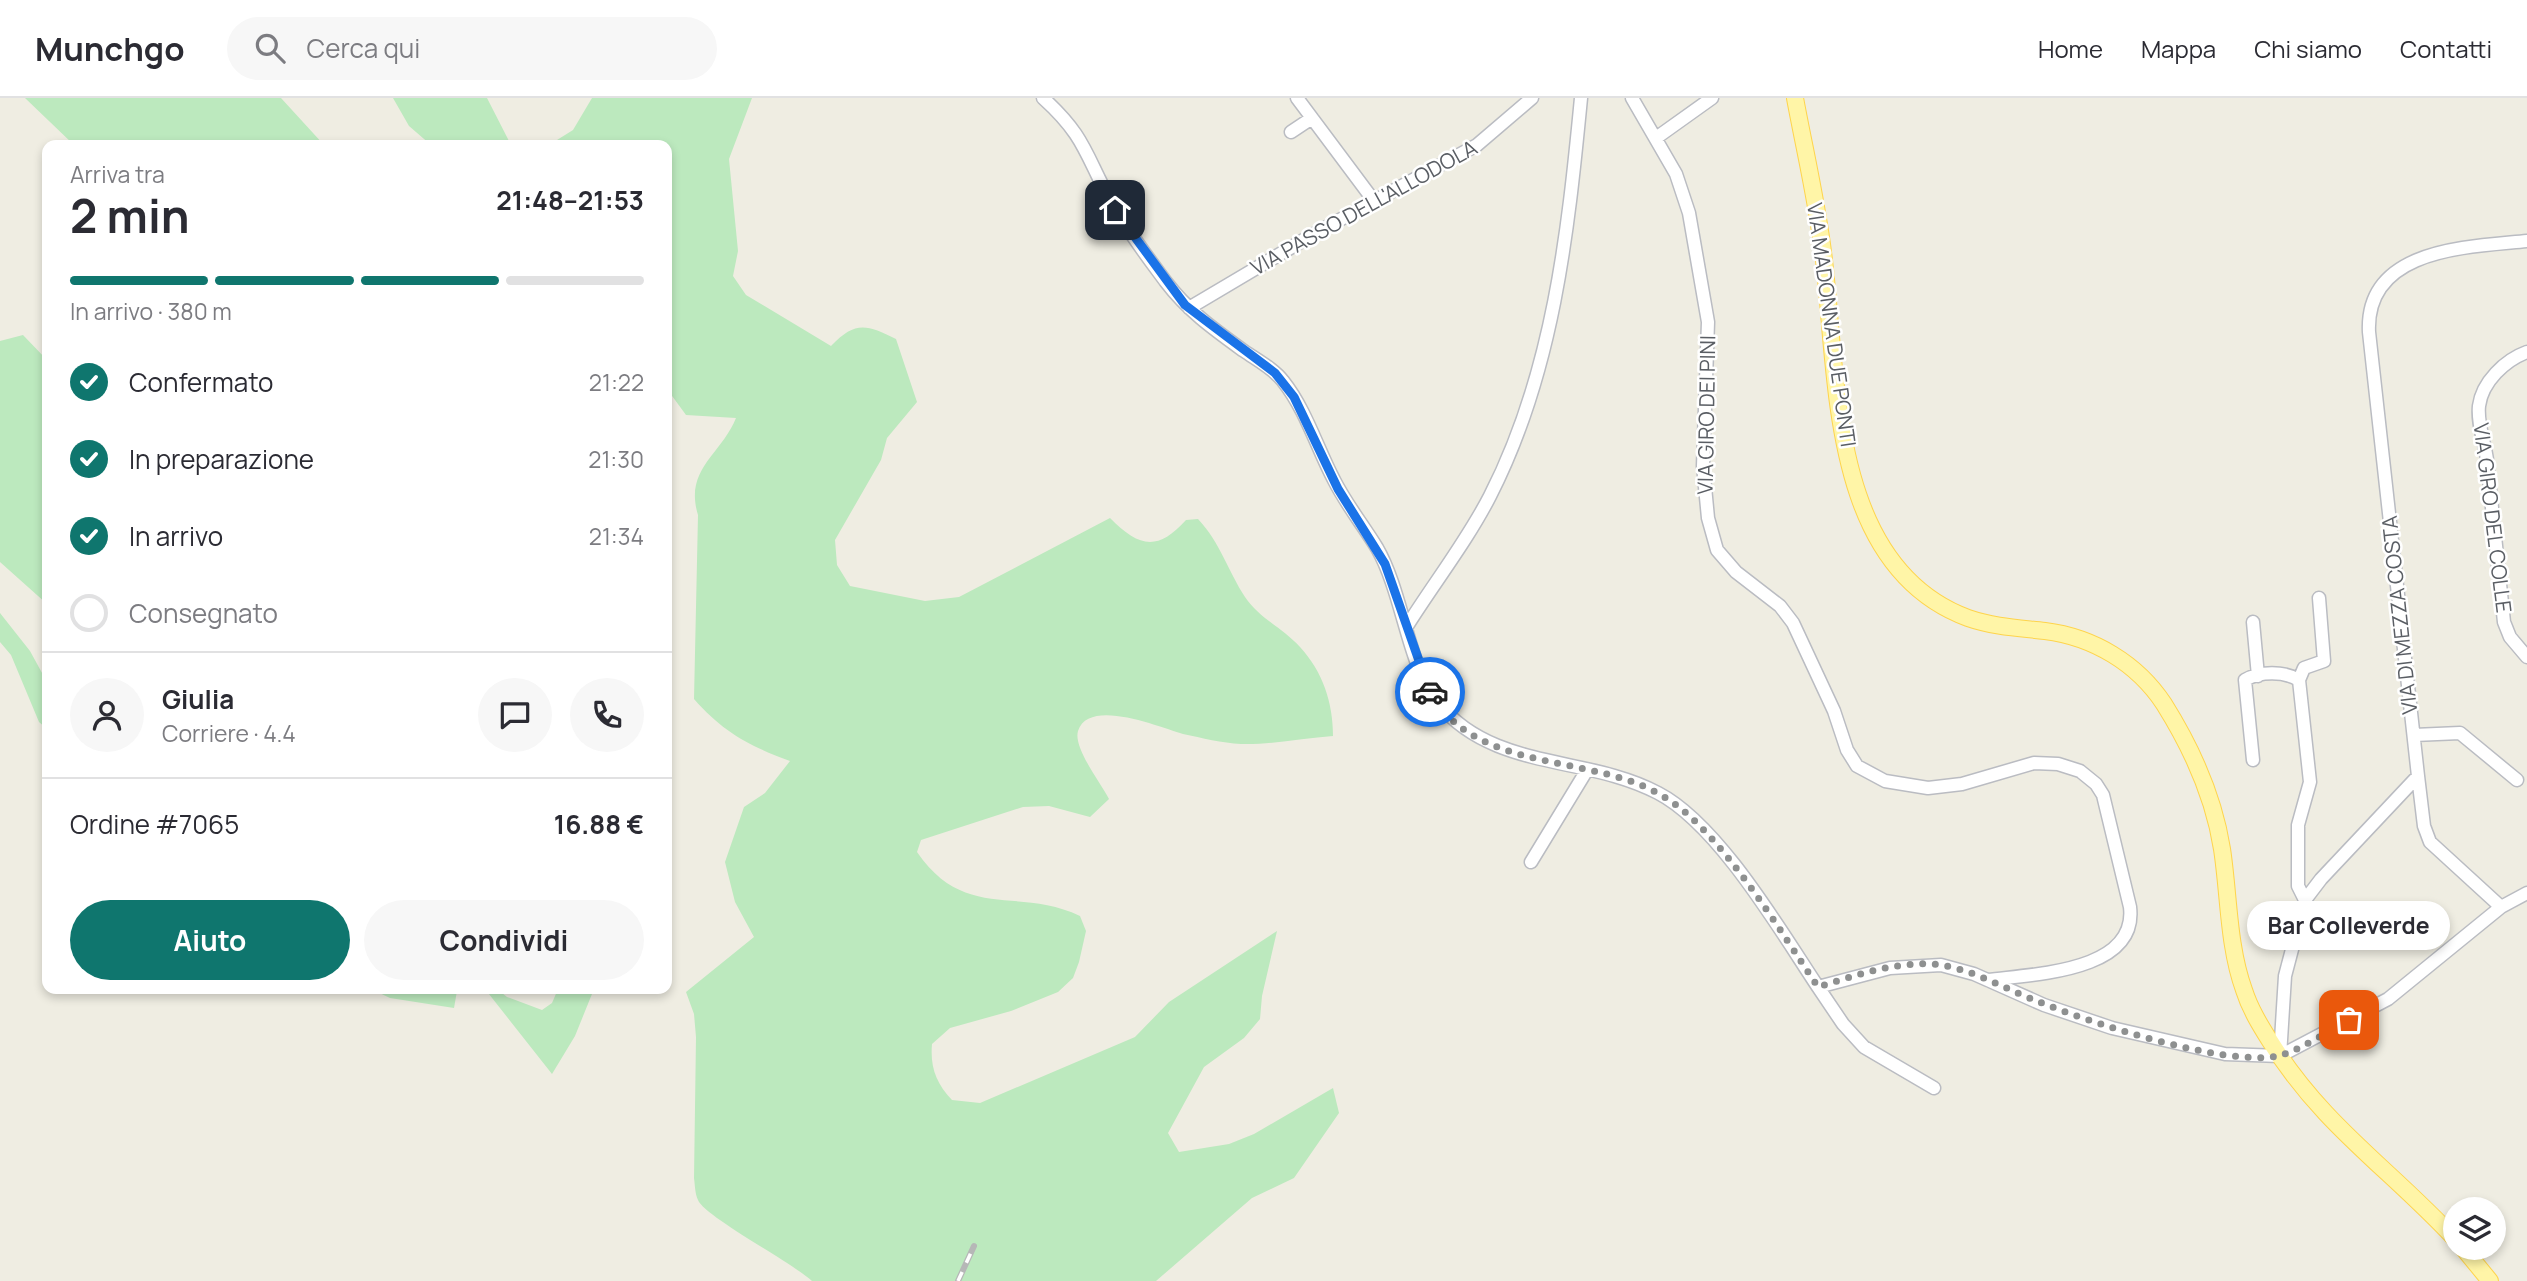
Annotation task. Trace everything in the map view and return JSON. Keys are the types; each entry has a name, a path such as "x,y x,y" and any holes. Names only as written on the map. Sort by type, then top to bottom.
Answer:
{"main road":[{"name":"VIA MADONNA DUE PONTI","path":"1796,98 1824,256 1841,424 1856,482 1876,538 1905,577 1943,606 1988,624 2056,633 2088,642 2120,659 2155,691 2181,734 2211,802 2222,850 2240,977 2254,1014 2280,1056 2336,1128 2443,1228"},
{"path":"2473,1260 2490,1281"}],"street":[{"path":"1043,98 1076,131 1124,225 1189,308 1284,381 1338,489 1385,564 1432,694 1461,725 1503,749 1587,770 1654,791 1689,816 1729,862 1843,1024 1864,1047 1934,1088"},
{"path":"1297,98 1374,201"},
{"name":"VIA PASSO DELL'ALLODOLA","path":"1189,308 1477,145 1532,98"},
{"path":"1407,626 1489,497 1520,425 1548,325 1565,248 1581,98"},
{"name":"VIA GIRO DEI PINI","path":"1632,98 1676,174 1687,204 1708,322 1703,458 1712,536 1725,561 1775,602 1793,623 1829,699 1850,757 1860,768 1885,781 1928,788 1962,783 2029,764 2058,764 2088,777 2103,795 2130,907 2131,926 2126,940 2111,953 2091,962 1987,980"},
{"path":"1656,138 1712,98"},
{"path":"1291,132 1312,118"},
{"name":"VIA DI MEZZA COSTA","path":"2501,908 2430,842 2424,826 2372,358 2371,310 2384,285 2414,259 2451,250 2527,241"},
{"name":"VIA GIRO DEL COLLE","path":"2527,352 2508,363 2488,383 2479,405 2479,416 2486,450 2504,622 2510,637 2527,657"},
{"path":"2305,900 2298,886 2298,825 2310,782 2299,680 2304,668 2324,661 2319,597"},
{"path":"2253,622 2258,676"},
{"path":"2253,760 2244,686 2247,678 2280,673 2299,680"},
{"path":"2414,735 2460,733 2517,780"},
{"path":"1531,862 1587,770"},
{"path":"2280,1056 2285,976 2305,900 2321,878 2418,776"},
{"path":"1818,987 1871,972 1918,964 1960,969 2044,1004 2112,1028 2225,1055 2280,1056 2388,999 2501,908 2527,893"}],"green space":[{"path":"25,98 281,98 319,140 69,140"},
{"path":"393,98 487,98 508,140 425,140 409,126"},
{"path":"592,98 752,98 729,159 738,251 733,276 746,295 831,346 847,332 861,328 877,330 896,339 917,402 887,438 881,460 835,540 837,565 850,586 925,601 959,597 1110,518 1130,535 1148,542 1166,537 1186,520 1198,519 1212,537 1251,605 1300,647 1321,677 1329,700 1333,736 1252,744 1234,743 1183,734 1143,721 1110,715 1096,716 1085,721 1078,731 1078,738 1084,756 1109,799 1090,817 1049,806 1023,807 921,840 917,852 935,874 954,887 974,895 1057,908 1080,916 1086,931 1073,978 1058,992 1011,1011 950,1028 932,1044 935,1074 952,1100 980,1103 1135,1037 1169,1002 1277,931 1262,996 1260,1019 1244,1038 1204,1067 1168,1133 1179,1152 1229,1144 1254,1134 1333,1088 1339,1113 1294,1178 1252,1198 1156,1281 812,1281 715,1217 698,1200 694,1178 696,1037 694,1014 686,992 754,937 735,902 725,862 744,807 765,793 790,761 738,737 715,720 694,699 698,515 696,486 706,463 736,418 686,415 672,396 672,140 557,140 573,130"},
{"path":"23,335 42,355 42,600 0,562 0,341"},
{"path":"0,613 30,651 42,673 42,725 11,655 0,642"},
{"path":"382,994 456,994 454,1008 390,998"},
{"path":"489,994 503,994 542,1010 552,1003 556,994 592,994 575,1036 552,1074"}],"railway":[{"path":"958,1281 974,1246"}],"way so far":[{"path":"1430,692 1450,716 1469,731 1503,749 1621,779 1654,791 1677,806 1701,827 1729,862 1818,987 1871,972 1930,964 1963,970 2044,1004 2112,1028 2225,1055 2246,1057 2280,1056 2349,1020"}],"place":[{"name":"Bar Colleverde","path":"2349,1020"}],"route":[{"path":"1115,210 1185,305 1214,330 1284,381 1338,489 1385,564 1430,692"}]}
